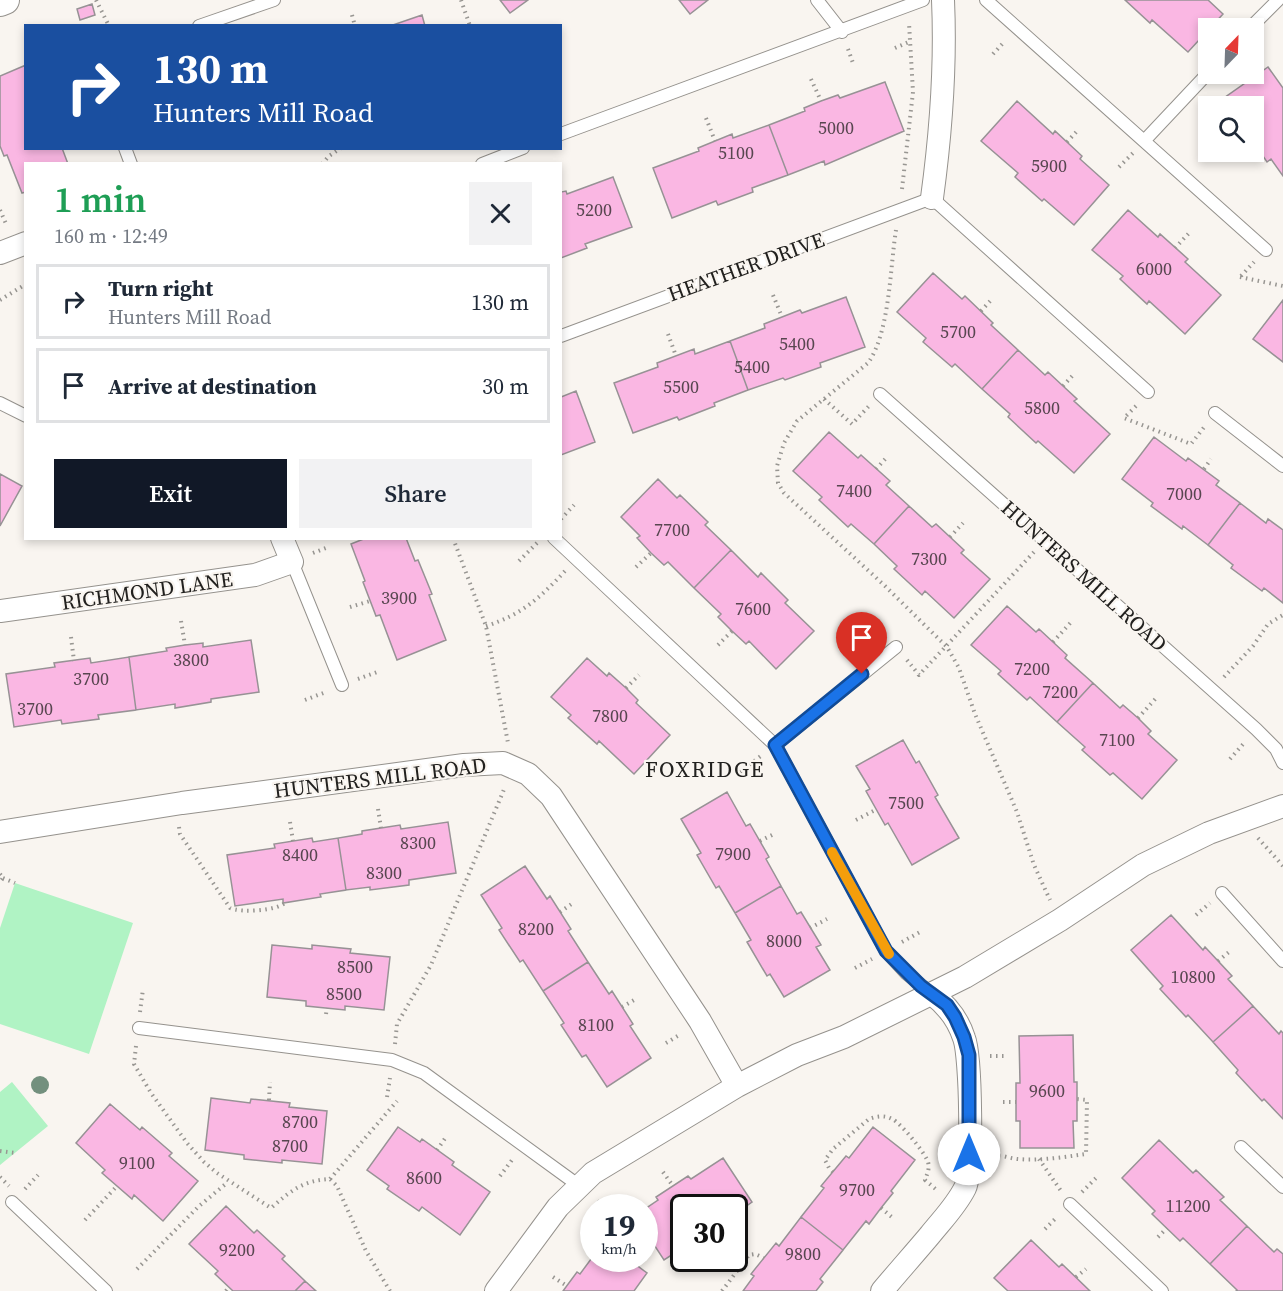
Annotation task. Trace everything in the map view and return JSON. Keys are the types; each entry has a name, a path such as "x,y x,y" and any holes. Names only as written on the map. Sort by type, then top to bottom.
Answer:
{"street":[{"path":"0,2 4,0"},
{"path":"932,198 943,103 945,34 943,0"},
{"path":"0,253 24,244"},
{"path":"283,540 291,562"},
{"name":"RICHMOND LANE","path":"0,611 240,578 268,572 291,562"},
{"name":"HUNTERS MILL ROAD","path":"0,832 182,803 464,765 503,763 528,774 550,796 700,1021 737,1086"},
{"path":"496,1291 558,1207 578,1185 593,1173 737,1086 797,1055 844,1037 932,994 1060,920 1161,855 1209,833 1283,806"},
{"path":"882,1291 955,1205 967,1185 969,1055 955,1017 947,1005 932,994"}],"lane":[{"path":"205,24 274,0"},
{"path":"817,0 842,32"},
{"path":"562,134 842,32 923,0"},
{"path":"986,0 1141,144 1266,250"},
{"path":"1260,18 1278,0"},
{"path":"1141,144 1198,84"},
{"path":"487,162 518,150"},
{"path":"932,198 1148,392"},
{"name":"HEATHER DRIVE","path":"562,336 932,198"},
{"name":"HUNTERS MILL ROAD","path":"880,394 1256,729 1276,749 1283,763"},
{"path":"0,403 24,415"},
{"path":"1215,413 1283,466"},
{"path":"556,540 775,745 886,951 906,973 932,994"},
{"path":"291,562 342,686"},
{"path":"775,745 896,647"},
{"path":"1222,893 1283,961"},
{"path":"139,1028 393,1060 412,1066 578,1185"},
{"path":"1240,1147 1283,1187"},
{"path":"12,1202 106,1291"},
{"path":"1070,1204 1162,1291"}],"path":[{"path":"96,0 108,24"},
{"path":"461,0 469,24"},
{"path":"352,15 354,24"},
{"path":"902,191 913,92 908,17"},
{"path":"895,48 911,41"},
{"path":"812,79 821,101"},
{"path":"706,118 715,141"},
{"path":"1067,142 1078,130"},
{"path":"1119,167 1141,144"},
{"path":"324,162 339,150"},
{"path":"897,223 888,297 874,354 868,363 797,421 784,443 777,466 778,483 806,514 884,585 947,647 959,668 975,714 1017,812 1034,865 1060,920"},
{"path":"1175,248 1190,232"},
{"path":"1240,277 1283,286"},
{"path":"0,300 24,285"},
{"path":"773,295 782,317"},
{"path":"981,311 992,299"},
{"path":"668,334 676,356"},
{"path":"1063,386 1074,374"},
{"path":"825,399 852,424"},
{"path":"1124,418 1191,444"},
{"path":"876,469 888,456"},
{"path":"1204,470 1212,459"},
{"path":"562,518 574,506"},
{"path":"950,537 963,523"},
{"path":"397,1024 431,965 513,768 486,626 454,540"},
{"path":"519,561 540,540"},
{"path":"636,567 651,552"},
{"path":"919,675 1034,552"},
{"path":"486,626 507,619 530,605 552,584"},
{"path":"350,607 370,601"},
{"path":"1235,664 1253,646 1268,624 1283,615"},
{"path":"1053,642 1073,620"},
{"path":"181,621 186,645"},
{"path":"717,645 732,631"},
{"path":"71,637 75,661"},
{"path":"626,688 639,675"},
{"path":"1138,718 1158,696"},
{"path":"740,772 760,756"},
{"path":"378,809 381,828"},
{"path":"856,820 876,809"},
{"path":"177,820 180,834 230,908 241,912 281,907 286,902"},
{"path":"290,822 293,841"},
{"path":"760,841 776,832"},
{"path":"1256,834 1260,842 1283,866"},
{"path":"1,878 15,884"},
{"path":"560,912 573,903"},
{"path":"810,928 827,919"},
{"path":"1218,961 1229,952"},
{"path":"622,1007 636,999"},
{"path":"326,1014 327,1008"},
{"path":"134,1064 150,1093 204,1162 228,1182 271,1208 294,1188 309,1181 330,1179 397,1101"},
{"path":"268,1100 270,1082"},
{"path":"1002,1155 1015,1159 1039,1159 1086,1154 1087,1100 1077,1099"},
{"path":"1003,1102 1016,1102"},
{"path":"833,1172 825,1160 833,1149 869,1119 886,1116 894,1119 928,1160 925,1180"},
{"path":"437,1150 446,1137"},
{"path":"0,1151 15,1153"},
{"path":"1039,1159 1070,1204"},
{"path":"663,1172 673,1186"},
{"path":"330,1179 337,1186 366,1251 390,1291"},
{"path":"137,1269 198,1207 228,1182"},
{"path":"85,1220 117,1186"},
{"path":"881,1208 893,1218"},
{"path":"1158,1237 1167,1228"},
{"path":"722,1291 749,1255 755,1254 764,1258"},
{"path":"1076,1277 1086,1269"},
{"path":"553,1277 567,1287"}],"green space":[{"path":"15,883 133,923 89,1054 0,1024 0,928"},
{"path":"12,1082 48,1126 0,1165 0,1092"}],"building":[{"path":"500,0 528,0 510,13"},
{"path":"679,0 708,0 690,14"},
{"path":"1125,0 1208,0 1223,14 1219,18 1198,18 1198,41 1188,52 1152,20 1150,23"},
{"path":"92,4 95,15 80,20 77,9"},
{"path":"422,15 424,24 396,24"},
{"path":"24,66 24,150 63,150 67,162 24,162 24,192 22,193 7,155 4,156 0,146 0,76"},
{"path":"1268,67 1283,88 1283,176 1271,159 1267,162 1264,158 1264,96 1227,96 1244,84 1264,84 1264,70"},
{"path":"885,82 904,131 825,165 824,161 788,175 769,125 805,111 804,108 821,101 838,95 840,98"},
{"path":"1017,101 1053,134 1055,131 1082,156 1080,159 1109,185 1074,225 1015,177 1018,173 981,141"},
{"path":"769,125 788,175 752,188 753,192 718,205 716,201 672,218 653,168 699,151 698,148 732,134 733,138"},
{"path":"613,177 632,227 585,244 587,248 562,258 562,192 566,191 567,194"},
{"path":"1128,210 1158,237 1160,234 1188,259 1185,262 1221,295 1185,334 1149,301 1147,304 1120,279 1123,276 1092,250"},
{"path":"933,273 962,299 965,296 1018,350 982,389 955,364 952,367 923,342 926,338 897,312"},
{"path":"846,297 865,347 820,363 821,367 748,390 730,341 765,328 764,324 800,310 802,313"},
{"path":"1283,300 1283,362 1253,339"},
{"path":"730,341 748,390 679,420 677,417 633,433 614,383 658,367 657,363 694,349 695,354"},
{"path":"1018,350 1045,375 1048,372 1077,399 1074,401 1110,434 1074,473 1038,441 1036,443 1008,417 1010,414 982,389"},
{"path":"576,391 595,442 562,455 562,397"},
{"path":"829,432 858,458 861,455 890,481 886,485 909,506 874,544 851,524 848,527 819,500 822,497 793,471"},
{"path":"1154,437 1186,461 1188,458 1219,481 1216,485 1240,503 1208,545 1151,506 1153,503 1122,479"},
{"path":"0,474 22,486 0,526"},
{"path":"658,479 677,498 680,495 708,522 705,525 731,550 694,588 668,562 664,565 651,553 637,538 640,536 621,517"},
{"path":"1240,503 1266,523 1268,519 1283,530 1283,603 1264,588 1262,591 1231,568 1233,565 1208,545"},
{"path":"909,506 932,527 936,524 964,550 961,553 990,579 954,618 925,591 922,595 894,569 897,566 874,544"},
{"path":"361,540 407,540 432,594 429,595 446,640 397,660 380,615 376,616 351,544"},
{"path":"731,550 758,577 761,573 788,600 785,603 814,631 776,669 749,641 746,644 732,631 718,617 721,614 694,588"},
{"path":"1007,606 1036,632 1039,629 1067,655 1065,658 1093,683 1057,722 1030,697 1027,700 998,674 1001,671 971,645"},
{"path":"251,640 259,692 211,699 211,702 175,708 175,704 136,710 129,657 167,651 166,648 185,645 203,643 203,647"},
{"path":"129,657 136,710 98,715 99,719 62,724 61,720 14,727 6,674 55,667 54,663 90,658 91,663"},
{"path":"587,658 607,676 609,673 626,688 638,700 636,703 670,735 634,774 599,741 597,744 568,718 571,715 551,697"},
{"path":"1093,683 1120,708 1123,705 1138,718 1151,731 1148,734 1177,760 1142,799 1082,750 1085,747 1057,722"},
{"path":"903,740 916,763 919,761 938,795 935,797 959,838 912,865 888,823 885,825 866,791 870,789 856,766"},
{"path":"727,792 746,826 750,824 769,857 766,859 781,886 735,913 719,886 716,888 697,855 701,853 681,819"},
{"path":"448,822 456,873 409,880 409,885 370,890 370,887 346,890 338,838 362,834 362,831 400,825 401,829"},
{"path":"312,838 313,842 338,838 346,890 320,894 321,897 283,903 283,899 235,906 227,855 275,848 274,844"},
{"path":"525,866 547,899 550,896 571,929 568,931 588,962 543,991 523,960 520,962 499,930 502,928 481,895"},
{"path":"781,886 797,914 801,912 821,945 816,947 830,970 784,997 770,974 767,976 747,942 751,940 735,913"},
{"path":"1171,915 1203,950 1205,947 1232,976 1228,979 1253,1006 1213,1042 1160,989 1163,986 1131,950"},
{"path":"272,945 312,949 312,945 351,949 350,953 390,957 384,1010 345,1006 345,1010 306,1006 306,1001 267,997"},
{"path":"588,962 609,994 612,991 633,1024 630,1026 651,1058 607,1087 586,1055 582,1057 561,1025 564,1023 543,991"},
{"path":"1253,1006 1279,1034 1281,1031 1283,1033 1283,1119 1264,1099 1262,1101 1236,1073 1238,1070 1213,1042"},
{"path":"1073,1035 1074,1082 1077,1082 1077,1121 1073,1121 1074,1148 1020,1148 1020,1121 1016,1121 1016,1083 1020,1083 1019,1036"},
{"path":"211,1098 250,1103 251,1099 290,1103 289,1107 327,1111 322,1164 244,1159 244,1155 205,1150"},
{"path":"110,1104 172,1153 169,1156 198,1181 163,1221 134,1195 132,1199 102,1173 105,1170 76,1143"},
{"path":"398,1127 420,1142 422,1139 454,1162 452,1165 490,1192 460,1235 422,1207 419,1211 387,1189 389,1186 367,1170"},
{"path":"873,1127 915,1160 869,1224 866,1221 843,1250 801,1217 824,1188 821,1186 846,1156 849,1158"},
{"path":"1159,1140 1193,1173 1196,1170 1224,1197 1220,1200 1247,1226 1210,1264 1183,1238 1180,1241 1152,1214 1155,1211 1122,1178"},
{"path":"723,1158 747,1194 670,1194 670,1256 664,1260 658,1251 658,1196 688,1176 691,1179"},
{"path":"226,1206 254,1233 257,1230 285,1256 282,1259 305,1281 295,1291 233,1291 215,1274 218,1271 189,1244"},
{"path":"801,1217 843,1250 820,1279 823,1282 816,1291 743,1291 754,1276 751,1274 776,1243 779,1246"},
{"path":"1247,1226 1274,1252 1277,1249 1283,1254 1283,1291 1236,1291 1210,1264"},
{"path":"1031,1240 1059,1267 1062,1264 1090,1291 1008,1291 994,1278"},
{"path":"577,1272 580,1274 581,1272 647,1273 634,1291 563,1291"},
{"path":"305,1281 316,1291 295,1291"}],"slow traffic":[{"path":"832,852 889,954"}],"district":[{"name":"FOXRIDGE","path":"705,769"}],"route":[{"path":"862,674 775,745 886,951 906,973 947,1005 955,1017 969,1055 969,1154"}]}
